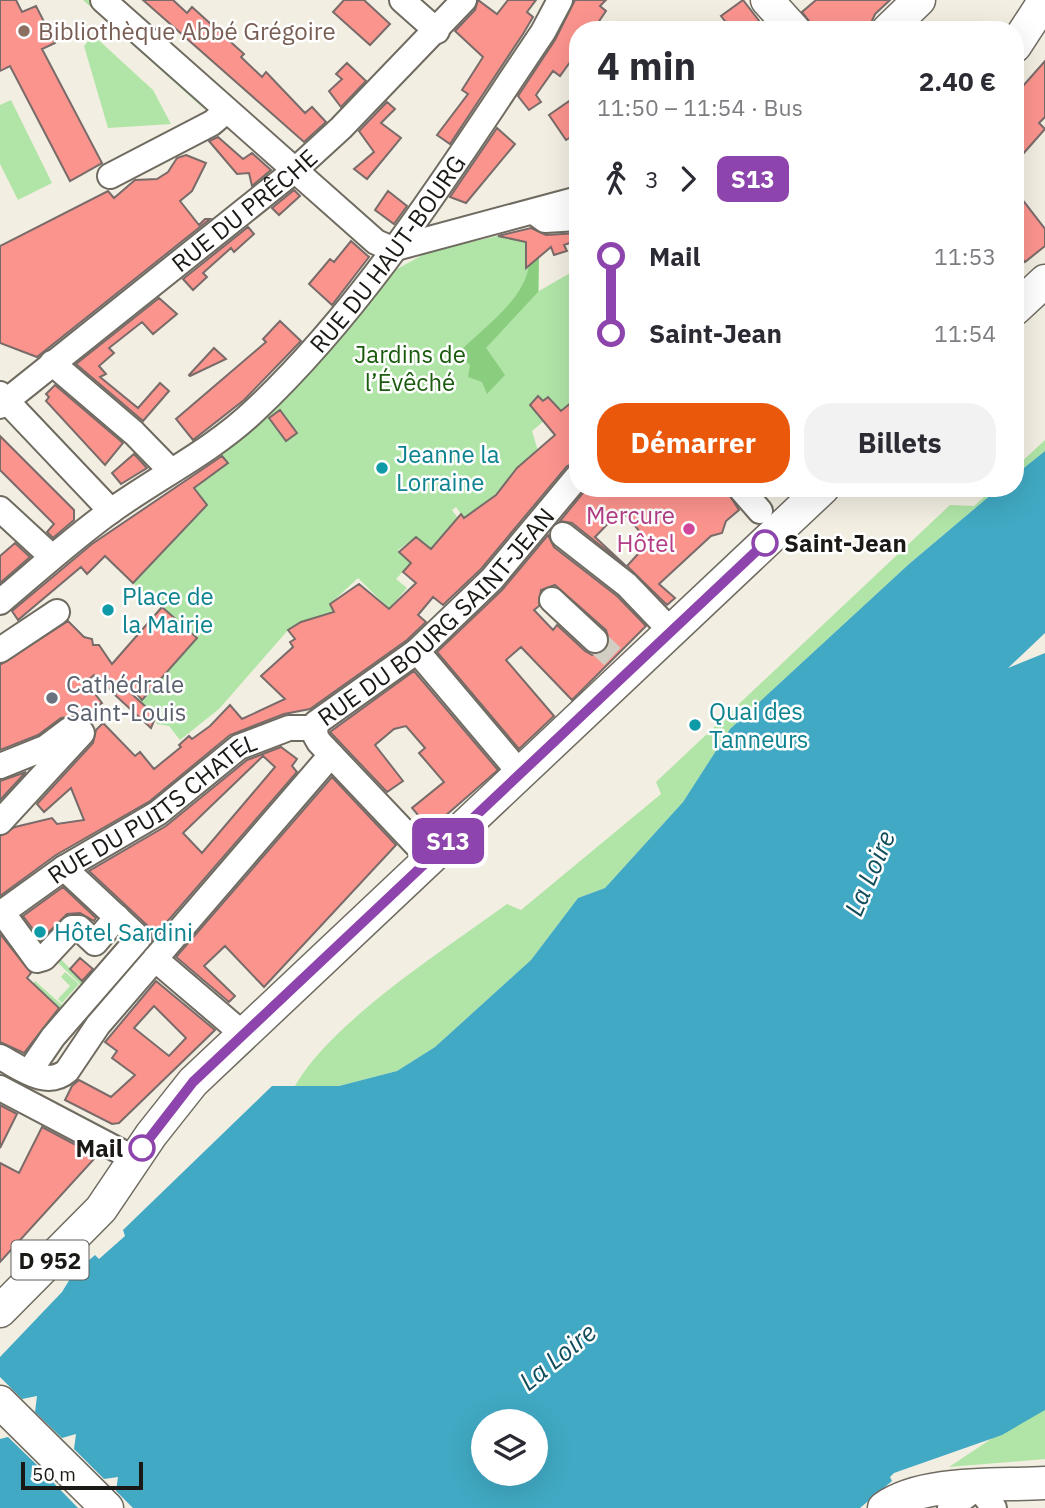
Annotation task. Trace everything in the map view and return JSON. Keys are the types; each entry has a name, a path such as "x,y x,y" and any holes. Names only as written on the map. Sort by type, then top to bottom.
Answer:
{"main road":[{"path":"767,0 786,21"},
{"path":"897,21 919,0"},
{"path":"1024,32 1045,0"},
{"path":"1024,306 1045,281"},
{"name":"D 952","path":"0,1311 101,1209 174,1104 243,1034 520,773 621,665 671,631 814,497"},
{"path":"0,1402 107,1508"},
{"path":"884,1508 895,1500 922,1492 986,1497 1045,1483"}],"street":[{"path":"103,0 394,258 532,211 569,201"},
{"path":"402,0 437,31"},
{"name":"RUE DU PRÊCHE","path":"2,400 294,171 437,31 464,0"},
{"name":"RUE DU HAUT-BOURG","path":"0,602 111,511 216,442 280,387 394,258 543,32 560,0"},
{"path":"110,176 212,123 226,111"},
{"path":"532,211 545,220 569,219"},
{"path":"52,363 134,433 171,471"},
{"path":"2,400 111,511"},
{"name":"RUE DU BOURG SAINT-JEAN","path":"429,858 331,755 315,735 315,728 319,720 352,700 418,651 492,579 569,487"},
{"path":"748,497 760,511"},
{"path":"0,509 52,557"},
{"path":"563,535 627,585 671,631"},
{"path":"552,600 595,640"},
{"path":"0,650 57,612"},
{"path":"418,651 520,773"},
{"name":"RUE DU PUITS CHATEL","path":"1,913 64,868 158,813 239,747 289,728 315,728"},
{"path":"0,766 45,747 69,730 79,729 82,733 0,822"},
{"path":"0,1057 29,1072 54,1079 67,1071 98,1025 331,755"},
{"path":"29,1072 53,1037 139,938 64,868"},
{"path":"1,913 35,959 44,958 75,927 95,943 117,917"},
{"path":"155,959 243,1034"},
{"path":"0,1088 135,1159"},
{"path":"950,1508 986,1497"}],"green space":[{"path":"83,0 90,0 207,106 204,109"},
{"path":"93,35 153,90 171,124 108,128 84,46"},
{"path":"11,100 52,183 18,200 0,164 0,105"},
{"name":"Jardins de l’Évêché","path":"527,229 539,253 539,291 569,274 569,413 544,408 538,396 530,405 544,421 532,431 538,451 505,487 464,518 456,507 452,510 460,521 448,528 431,549 416,537 398,550 411,563 396,579 407,588 389,609 358,578 330,604 335,614 304,623 303,621 288,630 219,709 180,740 169,726 157,724 152,712 130,708 143,693 162,607 133,583 194,489 228,463 218,450 287,395 397,269 428,252","holes":["280,410 296,433 286,441 269,418"]},
{"path":"539,253 538,292 486,348 505,375 487,394 482,382 468,377 470,365 457,354 512,300 527,275 529,262 538,258"},
{"path":"1045,440 1045,451 1024,468 1024,460"},
{"path":"984,497 988,497 909,564 730,729 683,802 605,888 578,898 531,960 435,1047 397,1071 339,1086 295,1086 312,1061 335,1037 391,988 507,904 521,910 661,794 656,782 950,505 974,506"},
{"path":"55,953 84,983 60,1009 33,984 35,981 62,1005 81,985 55,960 37,976"},
{"path":"65,972 79,984 62,1003 58,999 70,986 61,977"},
{"path":"1045,1403 1045,1459 949,1467"}],"water":[{"name":"La Loire","path":"1045,451 1045,633 1008,668 1045,653 1045,1410 1002,1435 894,1473 890,1477 892,1481 860,1508 0,1508 0,1357 62,1292 73,1274 95,1255 99,1259 125,1236 123,1230 272,1086 339,1086 397,1071 435,1047 531,960 578,898 605,888 683,802 730,729 909,564 988,497 1024,497 1024,468"}],"pier":[{"path":"0,1377 22,1399 37,1396 35,1412 62,1438 76,1434 74,1449 104,1479 118,1477 116,1491 133,1508 78,1508 47,1476 39,1478 35,1473 37,1465 8,1437 0,1439"}],"building":[{"path":"0,0 16,0 22,12 36,6 55,43 42,49 102,163 70,181 10,66 0,71"},
{"path":"143,0 173,0 187,13 192,7 244,54 241,57 262,77 266,72 305,113 312,107 326,122 304,142"},
{"path":"344,0 364,0 390,24 370,45 333,12"},
{"path":"478,0 497,14 508,0 536,0 527,12 533,17 523,34 450,144 437,135 468,94 462,90 483,57 455,31 475,10"},
{"path":"575,0 606,0 600,6 606,11 599,21 569,21 569,64 560,76 553,71 536,95 541,102 529,110 518,96 555,40"},
{"path":"743,0 759,21 725,21 721,16"},
{"path":"816,0 890,0 875,14 872,21 809,21 802,12"},
{"path":"1045,61 1045,117 1039,123 1045,129 1024,153 1024,85"},
{"path":"347,63 366,81 341,107 329,91 342,79 336,74"},
{"path":"569,101 569,138 566,140 549,115"},
{"path":"387,102 395,109 381,123 401,138 367,179 354,169 374,152 359,131"},
{"path":"497,128 515,144 466,203 450,197"},
{"path":"218,137 243,159 252,153 271,170 252,186 249,173 237,174 209,141"},
{"path":"186,155 206,163 192,191 180,201 199,225 205,219 210,219 37,357 0,343 0,246 108,191 114,198 135,180 157,179 168,172 177,158"},
{"path":"294,190 300,196 279,215 272,208"},
{"path":"388,191 407,206 394,224 375,210"},
{"path":"1024,202 1045,229 1045,246 1025,262"},
{"path":"248,227 254,234 234,252 231,248 203,273 207,277 193,290 183,279"},
{"path":"531,228 546,235 569,234 569,243 564,245 567,251 554,255 551,247 526,268 526,242 498,236"},
{"path":"351,241 369,257 332,305 309,284 330,259 334,262"},
{"path":"159,298 177,314 153,334 142,322 109,348 114,353 99,366 106,374 100,377 138,408 160,383 169,391 143,421 76,364"},
{"path":"280,321 301,341 244,400 193,440 176,419 266,342 263,339"},
{"path":"214,348 226,359 190,376 189,375"},
{"path":"55,385 123,443 105,465 46,401 49,397 46,394"},
{"path":"538,396 543,401 548,397 561,411 569,404 569,465 481,569 443,605 433,597 418,615 426,622 407,640 310,709 284,714 230,735 150,801 56,855 0,896 0,836 15,827 52,818 57,824 84,820 71,788 44,812 37,804 93,743 96,730 103,723 135,756 140,752 154,769 181,747 179,745 189,736 192,739 210,726 230,705 242,719 285,699 261,676 293,647 290,642 295,639 288,630 301,622 334,612 330,604 359,584 389,609 416,583 403,572 411,563 399,552 416,537 431,549 461,514 464,518 496,495 517,468 555,435 530,405"},
{"path":"280,410 297,433 286,441 269,418"},
{"path":"0,436 74,510 74,520 53,538 47,532 54,524 0,470"},
{"path":"134,454 147,468 121,484 112,473"},
{"path":"222,456 228,463 194,488 207,505 133,583 105,556 87,574 81,567 18,620 12,611 92,544"},
{"path":"580,497 731,497 739,510 726,521 722,533 711,536 659,584 675,598 667,605 627,566 649,542 621,510 595,537 626,566 572,523 560,521"},
{"path":"548,535 554,547 617,596 646,626 572,700 521,647 506,660 554,716 519,749 437,652 502,590","holes":["555,585 606,630 610,643 605,651 592,655 585,651 557,625 553,630 534,610 539,606 541,590"]},
{"path":"15,543 30,557 0,583 0,556"},
{"name":"Cathédrale Saint-Louis","path":"162,607 197,638 142,700 129,685 124,687 156,716 151,728 115,695 118,692 115,694 94,675 86,682 102,703 84,715 61,718 38,735 0,750 0,665 68,621 84,637 92,639 93,645 99,645 112,664"},
{"path":"414,671 498,770 430,829 412,808 444,782 419,753 425,748 406,726 394,729 375,745 403,781 387,792 330,732"},
{"path":"281,747 297,759 292,766 297,772 153,938 149,927 89,871 166,826 247,760","holes":["263,756 275,767 202,853 183,833"]},
{"path":"26,772 0,800 0,781"},
{"path":"332,777 396,845 264,987 225,946 204,966 235,996 229,1002 176,957"},
{"path":"63,887 96,918 94,921 80,913 67,914 41,940 23,916"},
{"path":"0,934 31,973 27,978 59,1008 24,1053 0,1042"},
{"path":"80,958 93,969 82,981 70,969"},
{"path":"156,981 215,1030 119,1123 112,1124 65,1100 72,1086 79,1080 111,1097 135,1075 112,1058 117,1051 105,1042","holes":["154,1006 186,1038 169,1056 134,1028"]},
{"path":"0,1105 17,1114 0,1148"},
{"path":"42,1127 93,1154 94,1159 0,1262 0,1163 19,1173"}],"tunnel":[{"path":"595,640 614,658"}],"bus line":[{"name":"S13","path":"142,1148 193,1082 765,543"}],"place":[{"name":"Bibliothèque Abbé Grégoire","path":"24,31"},
{"name":"Jeanne la Lorraine","path":"382,468"},
{"name":"Mercure Hôtel","path":"689,529"},
{"name":"Saint-Jean","path":"765,543"},
{"name":"Place de la Mairie","path":"108,610"},
{"name":"Cathédrale Saint-Louis","path":"52,698"},
{"name":"Quai des Tanneurs","path":"695,725"},
{"name":"Hôtel Sardini","path":"40,932"},
{"name":"Mail","path":"142,1148"}]}
